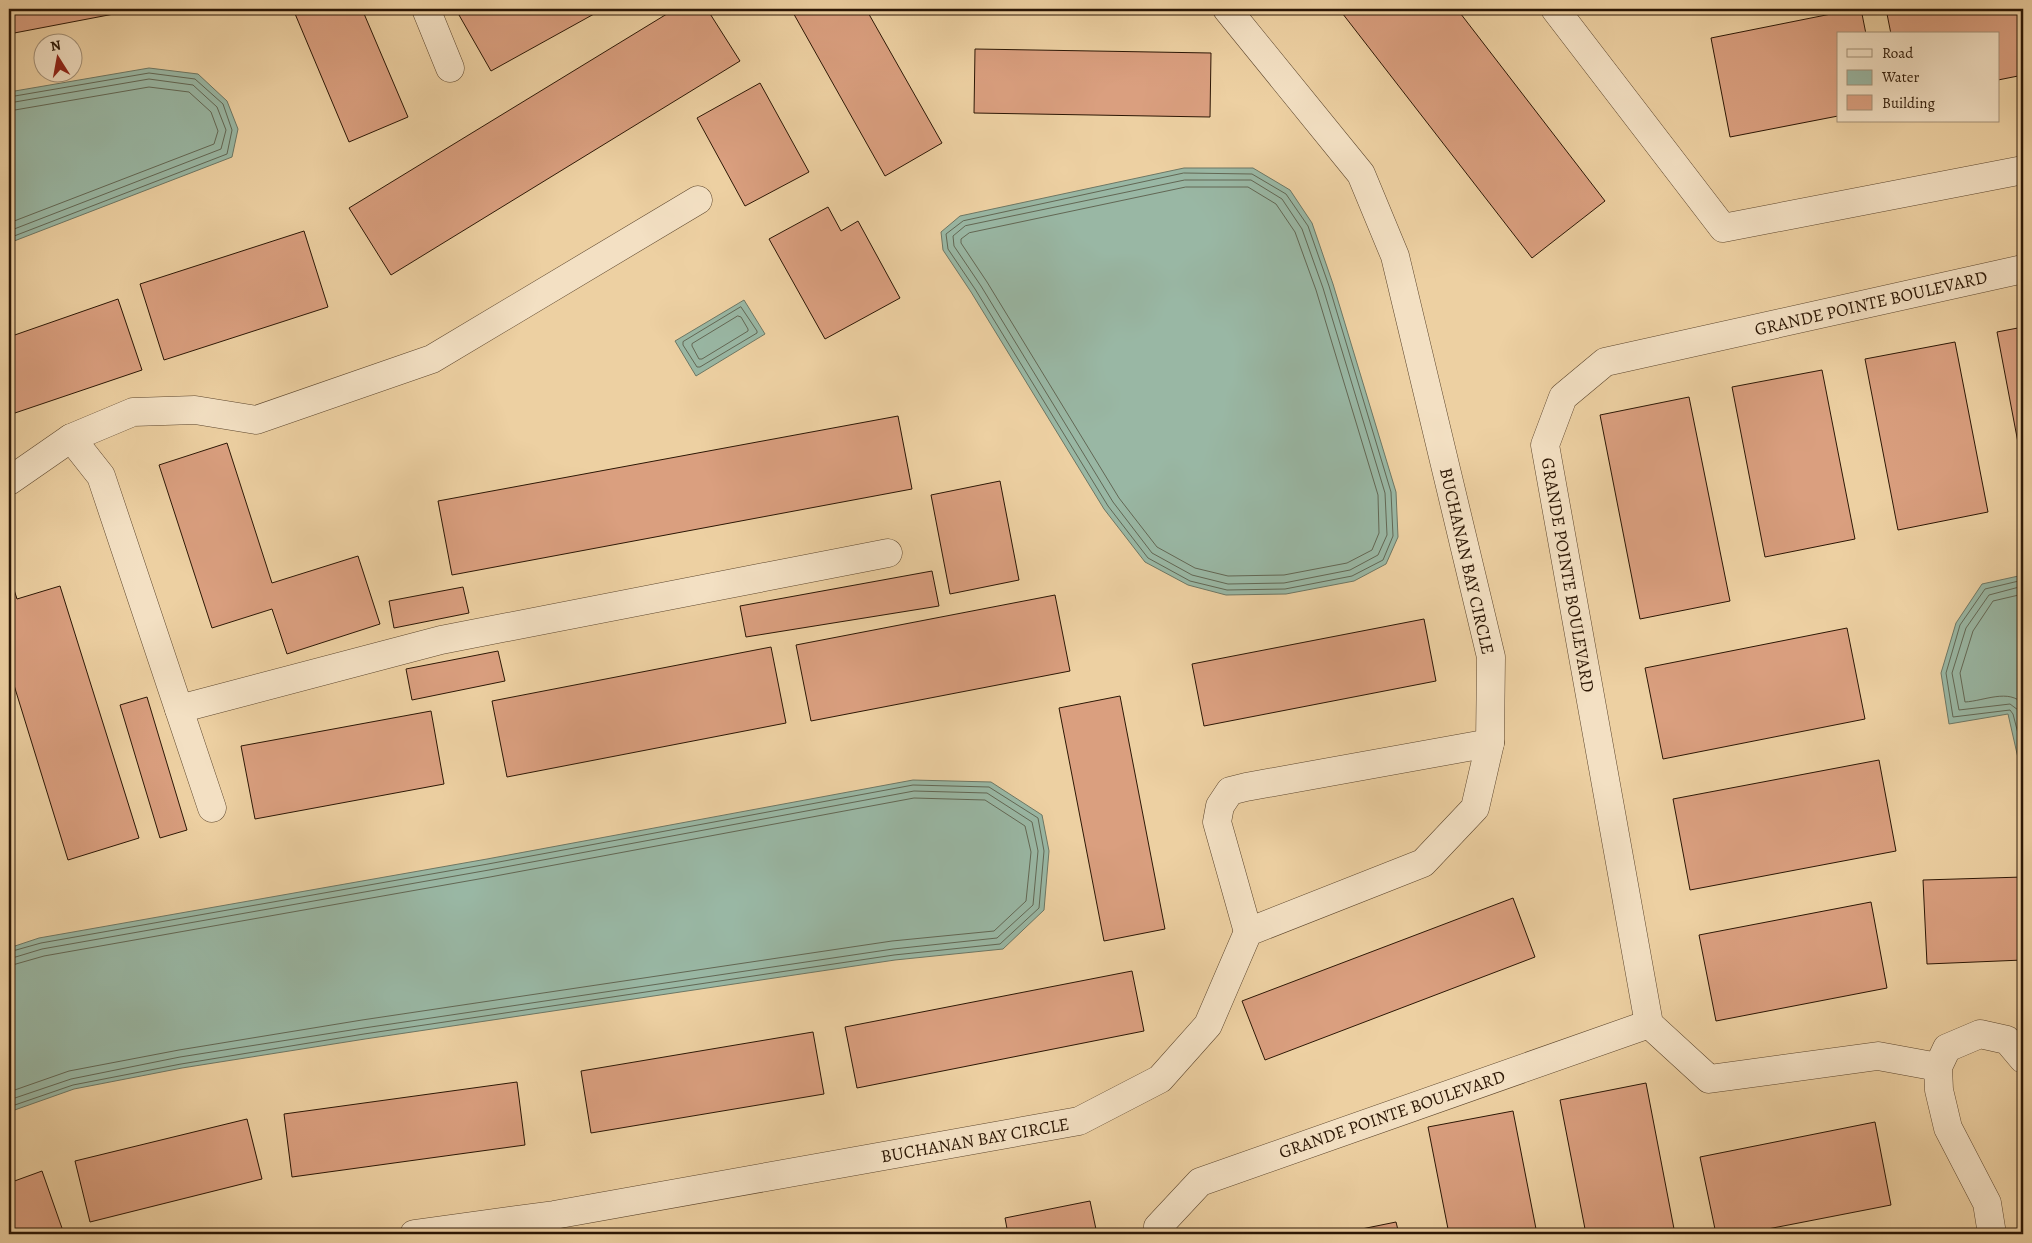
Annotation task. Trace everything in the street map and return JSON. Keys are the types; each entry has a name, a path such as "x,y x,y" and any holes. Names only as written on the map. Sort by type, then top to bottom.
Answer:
{"street":[{"path":"426,9 450,68"},
{"name":"BUCHANAN BAY CIRCLE","path":"414,1234 563,1213 1078,1121 1160,1079 1208,1025 1248,932 1423,863 1475,808 1490,743 1491,657 1395,256 1361,174 1227,9"},
{"path":"1555,9 1723,228 2023,170"},
{"path":"9,481 71,438 133,412 195,410 256,420 432,359 698,200"},
{"name":"GRANDE POINTE BOULEVARD","path":"1160,1234 1158,1227 1200,1182 1649,1024 1545,446 1563,397 1605,362 2023,269"},
{"path":"71,438 100,476 212,808"},
{"path":"179,709 441,640 888,553"},
{"path":"1248,932 1217,822 1220,806 1230,791 1490,743"},
{"path":"1649,1024 1709,1079 1878,1056 1938,1067"},
{"path":"1992,1234 1987,1203 1948,1128 1939,1090 1938,1067 1947,1048 1980,1034 2007,1040 2023,1059"}],"water":[{"path":"149,68 198,74 227,101 238,129 232,157 9,243 9,92 67,82 82,82 82,79"},
{"path":"1184,168 1253,168 1290,190 1312,223 1333,284 1396,492 1398,537 1386,564 1354,581 1286,594 1226,595 1188,585 1145,562 1104,509 971,292 943,250 941,232 960,216"},
{"path":"744,300 765,334 696,376 675,341"},
{"path":"2023,575 2023,757 2018,758 2008,714 1949,724 1941,673 1956,623 1982,584"},
{"path":"913,780 991,782 1042,815 1049,851 1044,910 1003,949 895,960 182,1068 74,1089 9,1112 9,948 39,938 487,859"}],"building":[{"path":"9,9 140,9 9,34"},
{"path":"293,9 362,9 408,117 349,142"},
{"path":"470,9 603,9 491,71 459,15"},
{"path":"675,9 707,9 740,61 391,275 349,208"},
{"path":"791,9 866,9 942,143 885,176"},
{"path":"1339,9 1457,9 1605,201 1532,258"},
{"path":"1856,9 1861,9 1866,32 1837,32 1837,116 1730,137 1711,38"},
{"path":"1886,9 2023,9 2023,75 2000,80 2000,32 1891,32"},
{"path":"975,49 1211,53 1210,117 974,113"},
{"path":"760,83 809,172 745,206 697,118"},
{"path":"828,207 841,231 858,221 900,298 825,339 769,239"},
{"path":"304,231 328,307 164,360 140,284"},
{"path":"118,299 142,370 9,415 9,337"},
{"path":"2023,327 2023,469 1997,332"},
{"path":"1955,342 1988,512 1898,530 1865,359"},
{"path":"1822,370 1855,539 1765,557 1732,387"},
{"path":"1689,397 1730,601 1640,619 1600,415"},
{"path":"898,416 912,489 452,575 438,501"},
{"path":"227,443 272,583 358,556 380,624 287,654 272,609 212,628 159,465"},
{"path":"1000,481 1019,580 950,594 931,495"},
{"path":"932,571 939,606 746,637 740,606"},
{"path":"9,574 17,599 60,586 139,838 68,860 9,669"},
{"path":"463,587 469,613 394,628 389,601"},
{"path":"1055,595 1070,671 811,721 796,645"},
{"path":"1424,619 1436,681 1204,726 1192,664"},
{"path":"1847,628 1865,719 1663,759 1645,668"},
{"path":"771,647 786,723 507,777 492,701"},
{"path":"498,651 505,681 412,700 406,669"},
{"path":"1120,696 1165,929 1104,941 1059,708"},
{"path":"147,697 187,830 160,838 120,705"},
{"path":"431,711 444,784 255,819 241,746"},
{"path":"1879,760 1896,851 1690,890 1673,799"},
{"path":"2023,877 2023,960 1927,964 1923,880"},
{"path":"1513,898 1535,957 1265,1060 1242,1001"},
{"path":"1871,902 1887,988 1716,1021 1699,935"},
{"path":"1132,971 1144,1031 857,1088 845,1027"},
{"path":"813,1032 824,1094 591,1133 581,1071"},
{"path":"517,1082 525,1145 292,1177 284,1114"},
{"path":"1646,1083 1675,1234 1586,1234 1560,1100"},
{"path":"1513,1111 1537,1234 1449,1234 1428,1127"},
{"path":"247,1119 262,1179 90,1222 75,1161"},
{"path":"1875,1122 1891,1205 1742,1234 1716,1234 1700,1157"},
{"path":"42,1171 63,1231 52,1234 9,1234 9,1183"},
{"path":"1090,1201 1097,1234 1008,1234 1005,1218"},
{"path":"1396,1222 1399,1234 1337,1234"}]}
